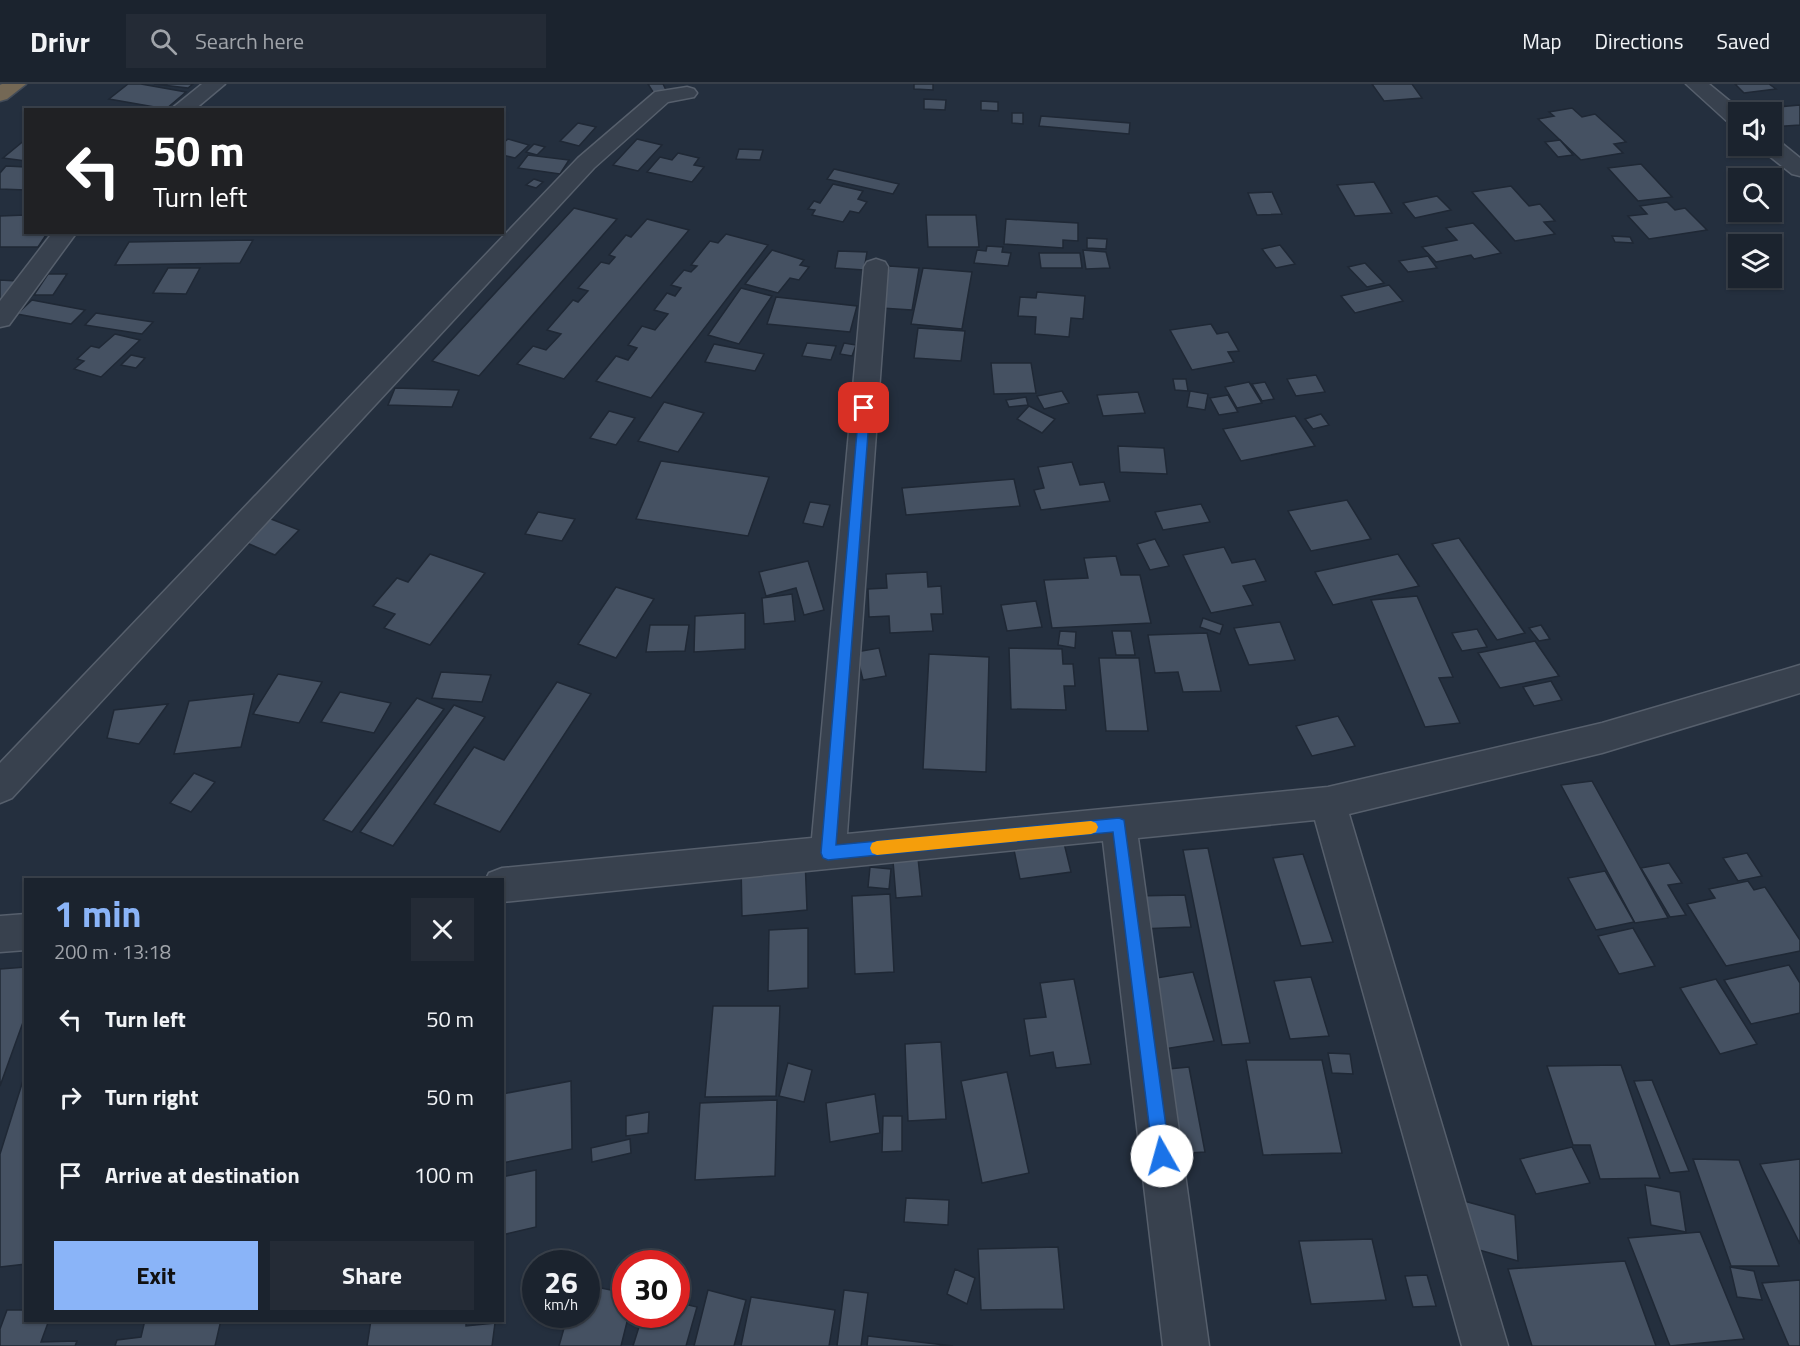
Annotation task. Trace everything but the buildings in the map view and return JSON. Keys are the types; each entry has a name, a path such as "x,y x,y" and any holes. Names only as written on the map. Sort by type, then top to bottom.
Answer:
{"highway":[{"path":"0,94 16,84"}],"street":[{"path":"183,108 215,84"},
{"path":"1696,84 1728,111"},
{"path":"0,787 586,164 662,96 687,93"},
{"path":"1782,155 1800,169"},
{"path":"0,319 64,234"},
{"path":"828,853 876,267"},
{"path":"504,885 1119,825 1328,802 1602,738 1800,679"},
{"path":"1328,802 1485,1346"},
{"path":"1119,825 1186,1346"},
{"path":"0,934 24,932"}],"slow traffic":[{"path":"877,848 1091,827"}],"route":[{"path":"864,408 828,853 1119,825 1162,1156"}]}
